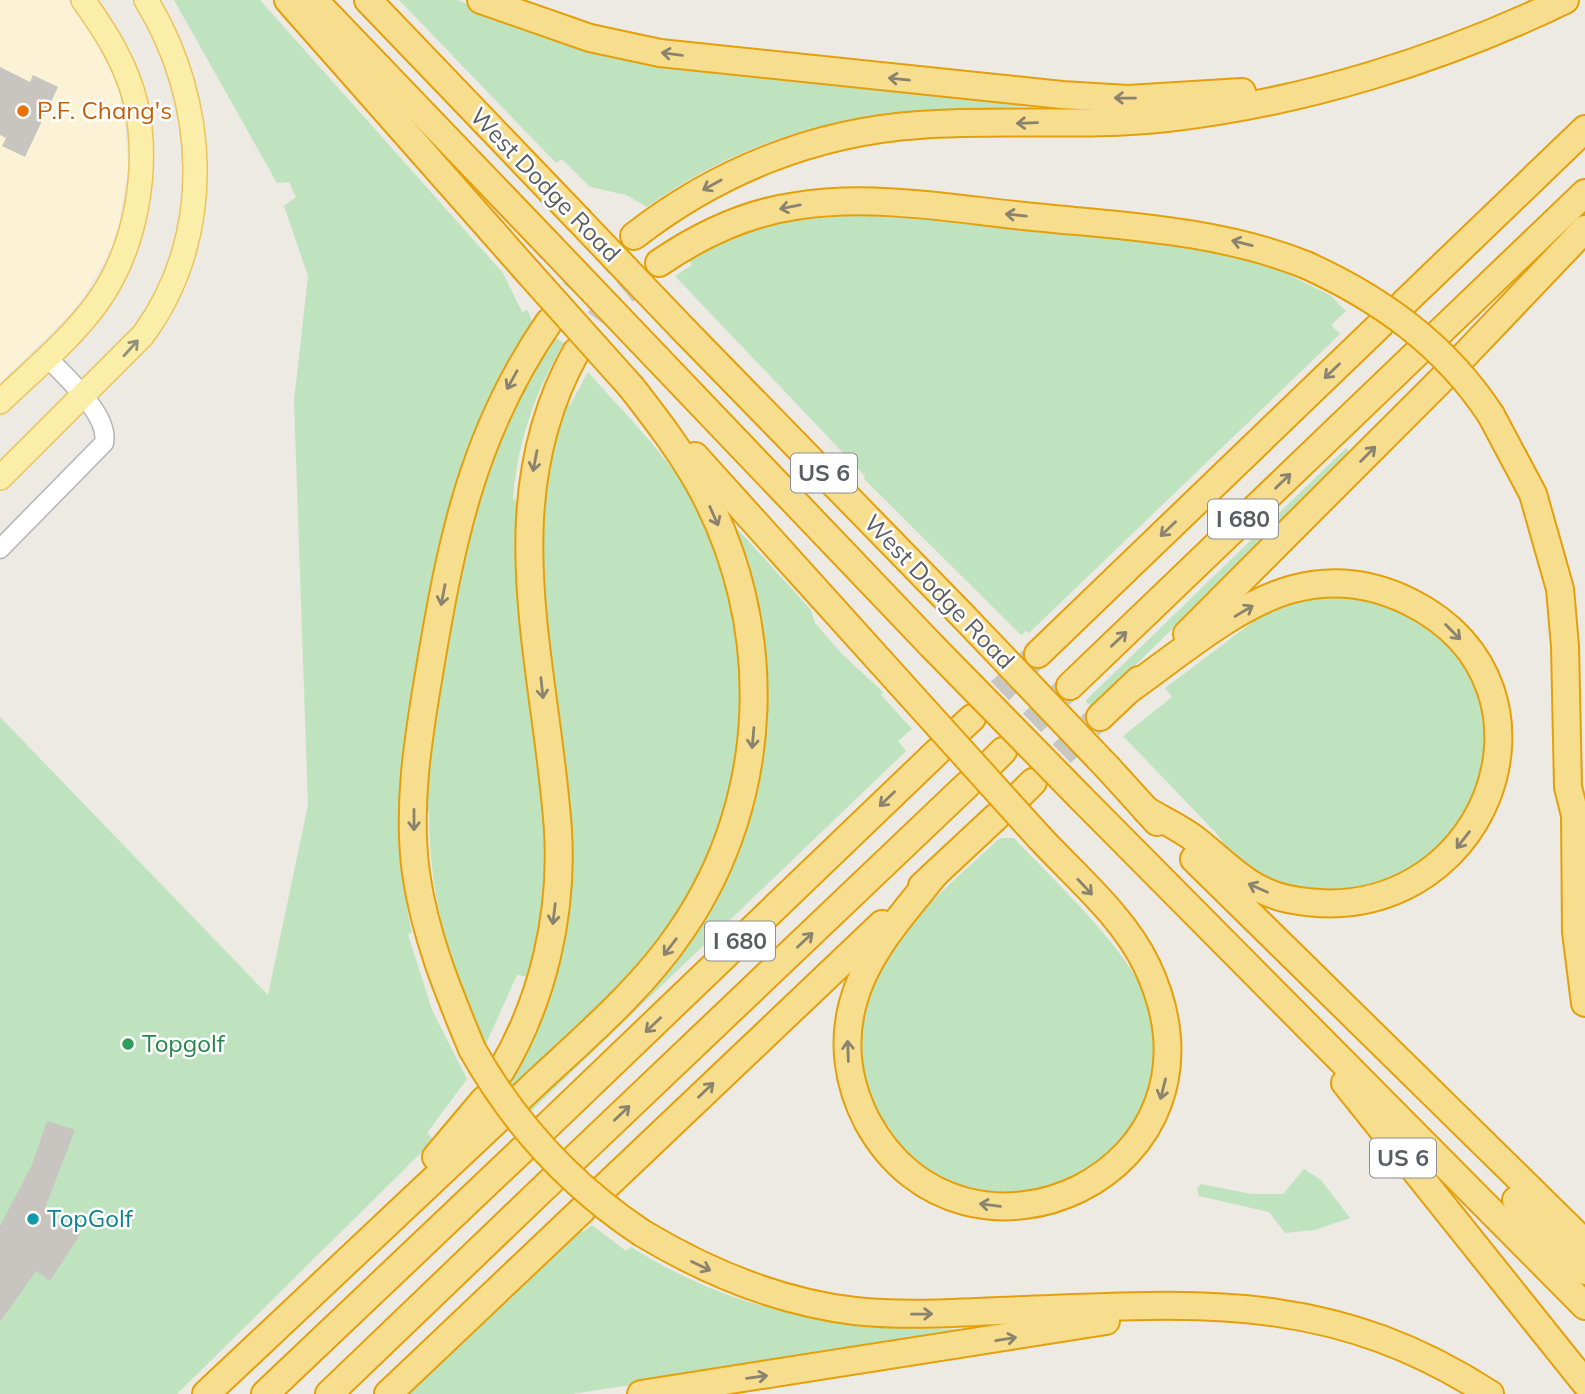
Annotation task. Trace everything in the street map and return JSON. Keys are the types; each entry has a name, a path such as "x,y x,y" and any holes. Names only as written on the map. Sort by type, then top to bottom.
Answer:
{"highway":[{"path":"288,0 528,274 1133,942 1162,1002 1169,1052 1160,1101 1136,1144 1104,1175 1070,1194 1022,1206 996,1207 970,1202 938,1189 894,1157 875,1136 862,1110 853,1086 848,1059 848,1030 853,1002 875,953 935,874"},
{"name":"West Dodge Road","path":"314,0 932,646 1297,1016"},
{"name":"West Dodge Road","path":"368,0 963,616 1146,810 1397,1061"},
{"path":"481,0 590,38 660,53 802,69 1128,99 1322,87"},
{"path":"634,236 699,192 756,163 799,147 864,131 921,125 1164,118 1217,112 1434,56 1565,0"},
{"path":"1404,303 1585,128"},
{"path":"1440,332 1585,193"},
{"path":"659,263 712,231 750,217 792,206 858,201 1186,233 1272,251 1361,292 1409,325 1445,357 1491,415 1518,461 1533,494 1560,589 1565,646 1568,787 1580,804 1576,932 1585,1003"},
{"path":"1464,356 1585,229"},
{"path":"549,323 505,394 469,483 438,620 418,744 414,838 421,901 437,965 472,1049 495,1088 543,1150 600,1202 642,1233 715,1273 783,1296 852,1311 917,1314 1200,1305 1274,1310 1363,1331 1411,1349 1490,1394"},
{"name":"I 680","path":"1038,654 1381,324"},
{"path":"501,1071 536,997 554,921 558,832 535,627 529,510 533,467 543,427 576,352"},
{"name":"I 680","path":"1070,686 1417,353"},
{"path":"1100,717 1248,575 1443,378"},
{"path":"519,1099 633,990 681,931 717,870 731,835 752,754 755,714 753,664 746,611 727,546 689,468 632,388"},
{"path":"1127,691 1262,600 1291,589 1341,583 1367,585 1392,593 1445,624 1479,665 1495,713 1496,764 1482,810 1470,831 1441,864 1424,877 1376,898 1345,904 1316,902 1287,898 1255,888 1236,876 1193,838 1146,810"},
{"name":"I 680","path":"544,1129 937,752"},
{"name":"I 680","path":"573,1160 967,785"},
{"path":"604,1188 996,817"},
{"path":"1297,1016 1585,1306"},
{"name":"US 6","path":"1297,1016 1354,1096 1585,1383"},
{"path":"1397,1061 1435,1116 1585,1271"},
{"name":"US 6","path":"1397,1061 1585,1242"},
{"path":"206,1394 309,1294 458,1133 491,1110"},
{"path":"265,1394 522,1150"},
{"path":"329,1394 551,1181"},
{"path":"388,1394 582,1210"},
{"path":"641,1394 1012,1339 1200,1305"}],"main road":[{"path":"0,402 81,323 111,281 131,228 139,188 140,147 136,104 110,38 83,0"},
{"path":"0,478 127,353 152,322 178,266 193,206 196,145 189,99 164,30 146,0"}],"street":[{"path":"0,549 104,443 103,425 82,396 47,357"}],"shaded area":[{"path":"0,0 67,0 79,13 96,37 118,88 124,113 128,169 119,223 111,248 86,293 68,316 0,383"}],"green space":[{"path":"174,0 260,0 503,273 522,312 528,310 533,325 508,363 488,401 458,477 429,599 404,752 400,824 401,860 412,933 408,934 432,1010 467,1079 427,1133 434,1140 177,1394 0,1394 0,717 268,995 308,805 294,401 308,276 284,206 296,197 289,182 277,183"},
{"path":"399,0 458,0 493,16 1039,105 899,114 848,120 818,127 757,146 728,159 647,207 626,195 590,187 562,159 556,163"},
{"path":"849,206 1198,246 1285,268 1289,275 1330,295 1346,311 1331,325 1340,334 1029,633 1026,631 1021,635 864,479 865,476 675,276 692,265 685,253 719,235"},
{"path":"556,338 564,343 544,380 529,418 515,478 513,499 516,500 518,572 543,797 547,860 542,915 529,977 517,975 485,1046 461,990 437,903 429,812 425,811 427,787 448,645 478,508 501,439 516,406"},
{"path":"588,372 644,434 682,482 715,544 730,592 739,642 740,744 727,806 709,855 685,899 624,979 511,1090 505,1080 523,1058 552,985 534,536 557,399 570,405"},
{"path":"1346,448 1351,453 1100,700 1091,706 1085,701"},
{"path":"731,522 811,610 815,623 842,654 883,692 881,695 912,729 898,741 906,751 529,1113 522,1104 640,989 757,778"},
{"path":"1350,595 1392,606 1425,625 1450,647 1472,678 1484,713 1487,746 1480,793 1427,867 1363,893 1291,888 1260,873 1229,851 1217,834 1123,736 1172,697 1165,688 1262,615 1302,599"},
{"path":"1000,838 1014,838 1121,954 1143,992 1153,1030 1152,1067 1143,1102 1125,1132 1101,1158 1071,1178 1036,1190 973,1191 958,1187 920,1166 890,1139 882,1128 862,1079 857,1020 862,996 871,975 902,932"},
{"path":"1304,1169 1321,1180 1350,1218 1315,1230 1285,1233 1269,1212 1199,1196 1197,1189 1201,1184 1252,1194 1283,1194"},
{"path":"592,1225 626,1251 631,1247 720,1292 765,1307 857,1324 904,1328 1003,1328 572,1394 404,1394 578,1227 583,1232"}],"building":[{"name":"P.F. Chang's","path":"0,67 30,82 33,75 58,87 25,157 2,146 6,138 0,135"},
{"name":"TopGolf","path":"47,1121 75,1130 45,1208 81,1233 50,1281 36,1271 0,1322 0,1226 32,1165"}],"tunnel":[{"path":"549,322 588,274 634,236"},
{"path":"576,352 610,304 659,263"},
{"path":"972,718 1038,654"},
{"path":"1004,750 1065,691"},
{"path":"1034,781 1094,722"}],"place":[{"name":"P.F. Chang's","path":"23,111"},
{"name":"Topgolf","path":"128,1044"},
{"name":"TopGolf","path":"33,1219"}]}
